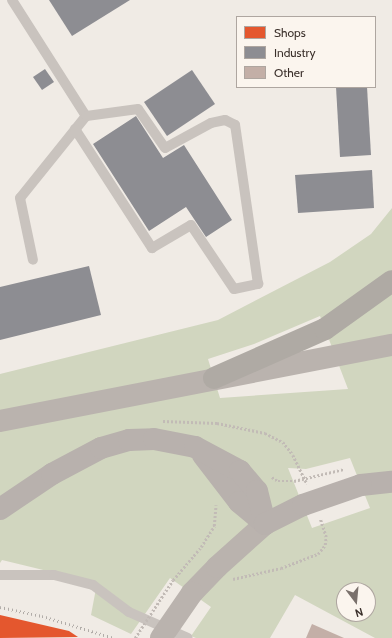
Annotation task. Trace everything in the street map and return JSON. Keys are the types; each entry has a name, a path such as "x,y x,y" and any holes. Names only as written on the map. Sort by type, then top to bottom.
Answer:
{"highway":[{"path":"214,378 325,329 392,280"}],"main road":[{"path":"0,421 392,344"},
{"path":"0,509 52,474 101,448 129,440 154,439 195,447 224,461 251,483 257,491 265,524"},
{"path":"161,638 192,594 217,567 265,524 303,505 361,485 392,482"}],"lane":[{"path":"12,0 86,116"},
{"path":"32,260 20,198 75,129 86,116 138,109 165,148 211,123 225,120 235,125 258,284 234,289 191,225 152,248 75,129"},
{"path":"0,575 54,575 93,585 129,612 188,638"}],"path":[{"path":"294,481 347,468"},
{"path":"135,638 173,580 201,547 214,526 215,498"}],"green space":[{"path":"392,208 392,638 375,638 345,622 376,622 376,582 336,582 336,617 295,595 270,638 196,638 191,636 211,607 170,578 131,634 91,615 97,583 2,560 0,563 0,374 218,320 330,262 371,234","holes":["320,316 348,389 220,398 208,359 254,344","350,458 370,508 312,528 288,468 306,469"]}],"building: Shops":[{"path":"0,615 69,631 78,637 0,638"}],"building: Industry":[{"path":"49,0 130,0 72,36"},
{"path":"45,69 54,82 42,90 33,77"},
{"path":"192,70 215,104 167,136 144,102"},
{"path":"336,88 367,88 371,155 340,157"},
{"path":"136,116 163,158 184,145 232,220 206,237 186,207 149,231 93,144"},
{"path":"372,170 374,208 298,213 295,175"},
{"path":"89,266 101,315 0,340 0,287"}],"building: Other":[{"path":"312,624 344,638 306,638"}],"railway":[{"path":"0,607 42,616 114,638"}]}
